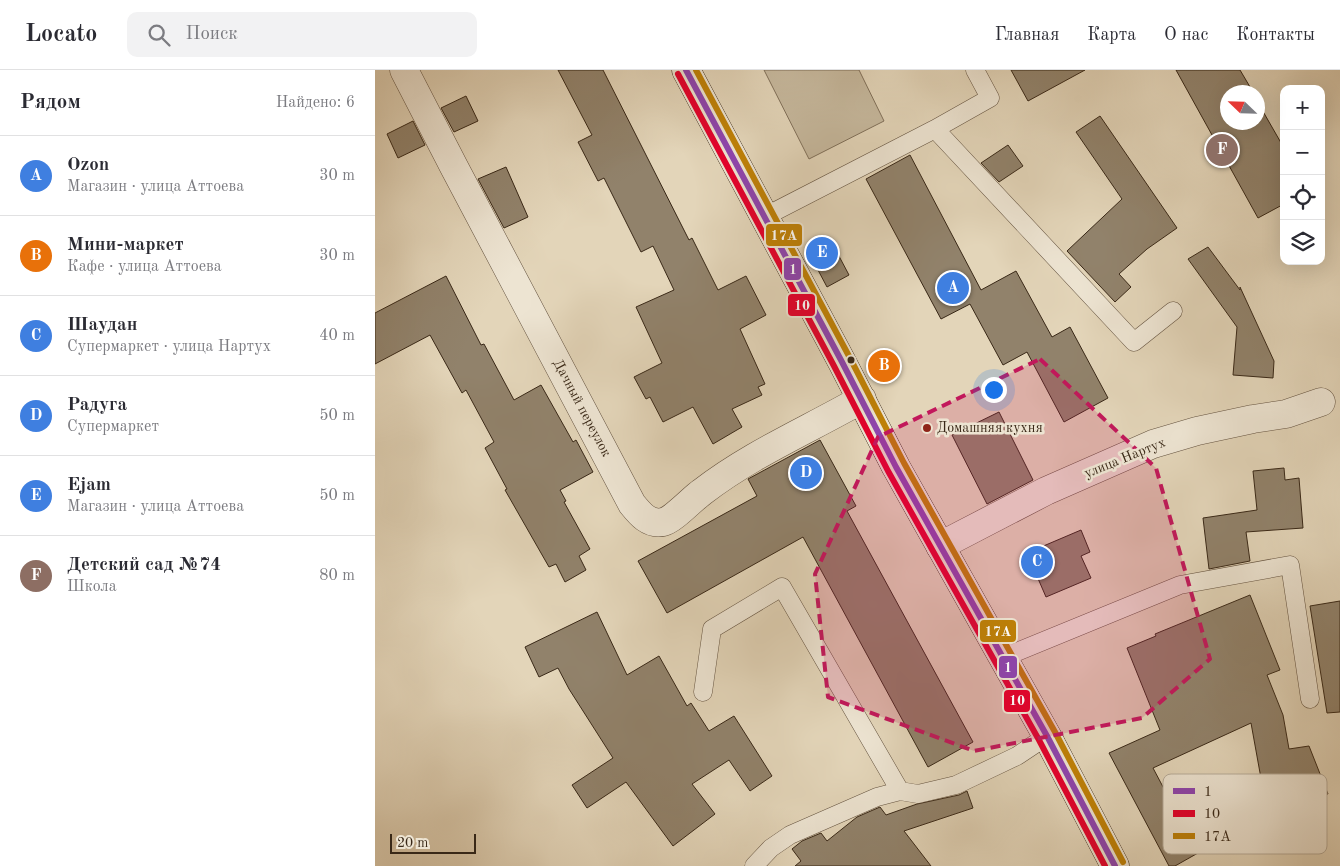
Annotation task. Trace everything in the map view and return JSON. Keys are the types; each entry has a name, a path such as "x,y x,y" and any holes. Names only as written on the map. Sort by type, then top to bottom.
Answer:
{"street":[{"name":"Дачный переулок","path":"404,70 632,504 640,515 651,522 671,519 686,504 721,477 771,447 862,399"},
{"path":"686,70 862,399 896,467 1047,736 1115,866"},
{"name":"улица Нартух","path":"940,546 1046,491 1153,444 1206,429 1286,414 1321,402"}],"lane":[{"path":"764,217 935,129 990,98 975,70"},
{"path":"935,129 1134,342 1173,311"},
{"path":"1003,658 1180,585 1290,565 1310,699"},
{"path":"703,692 712,629 782,587 900,792"},
{"path":"754,866 771,848 790,835 877,797 900,792 918,794 956,785 1017,756 1047,736"}],"highlighted area":[{"path":"1040,359 1156,468 1210,659 1142,718 974,751 828,697 815,574 878,437"}],"shaded area":[{"path":"764,70 859,70 884,121 809,159"}],"building":[{"path":"558,70 603,70 689,240 692,238 718,290 746,276 766,315 740,329 765,384 758,387 762,395 732,409 742,427 713,444 693,407 663,422 650,397 646,399 634,377 662,363 636,307 674,290 653,246 641,252 604,178 598,181 578,142 592,135"},
{"path":"1011,70 1085,70 1028,101"},
{"path":"1176,70 1240,70 1249,85 1220,85 1220,130 1265,130 1265,115 1280,141 1280,206 1258,218"},
{"path":"466,96 478,121 454,132 441,108"},
{"path":"1100,116 1177,228 1147,249 1119,274 1131,287 1115,302 1067,251 1122,199 1076,132"},
{"path":"413,121 425,145 398,158 387,134"},
{"path":"1008,145 1023,166 999,182 981,163"},
{"path":"910,155 981,290 1016,271 1052,337 1070,327 1108,398 1064,422 1027,352 1003,365 970,304 941,319 866,179"},
{"path":"506,167 528,217 504,228 478,179"},
{"path":"831,241 849,275 827,287 809,253"},
{"path":"1208,247 1240,290 1240,287 1274,361 1273,378 1233,375 1237,327 1188,259"},
{"path":"446,276 481,345 484,344 514,400 541,385 573,442 576,440 593,472 560,490 566,501 564,502 590,549 579,556 586,570 565,582 556,564 549,567 505,490 507,489 485,448 494,442 466,390 462,393 430,335 375,364 375,313"},
{"path":"999,412 1033,480 987,504 952,435"},
{"path":"820,440 856,506 847,511 973,742 928,767 803,537 667,613 638,561 757,496 748,479"},
{"path":"1284,468 1285,480 1299,478 1303,528 1246,532 1250,561 1209,569 1203,518 1257,510 1253,471"},
{"path":"1081,530 1090,552 1081,556 1091,578 1046,597 1027,553"},
{"path":"1250,595 1280,670 1267,675 1283,715 1289,749 1309,746 1320,774 1260,774 1251,723 1153,768 1163,787 1163,854 1196,854 1175,866 1169,866 1109,753 1160,730 1127,648 1156,636 1155,634"},
{"path":"1340,601 1340,712 1327,713 1310,606"},
{"path":"597,612 627,675 659,656 687,706 691,703 709,731 734,716 772,776 750,791 729,760 692,784 715,814 673,846 626,782 587,808 572,785 613,758 569,689 558,668 539,677 525,647"},
{"path":"967,791 973,808 904,831 931,866 795,866 801,861 792,849 802,841 821,833 827,841 857,817 880,807 886,815 917,804 959,795"}],"transit line":[{"name":"1","path":"686,70 896,467 1047,736 1115,866"},
{"name":"17А","path":"696,70 904,463 1055,732 1123,862"},
{"name":"10","path":"678,74 888,471 1039,740 1105,866"}],"place":[{"name":"Детский сад №74","path":"1222,150"},
{"name":"Ejam","path":"822,253"},
{"name":"Ozon","path":"953,288"},
{"name":"Мини-маркет","path":"884,366"},
{"name":"Домашняя кухня","path":"927,428"},
{"name":"Радуга","path":"806,473"},
{"name":"Шаудан","path":"1037,562"}]}
